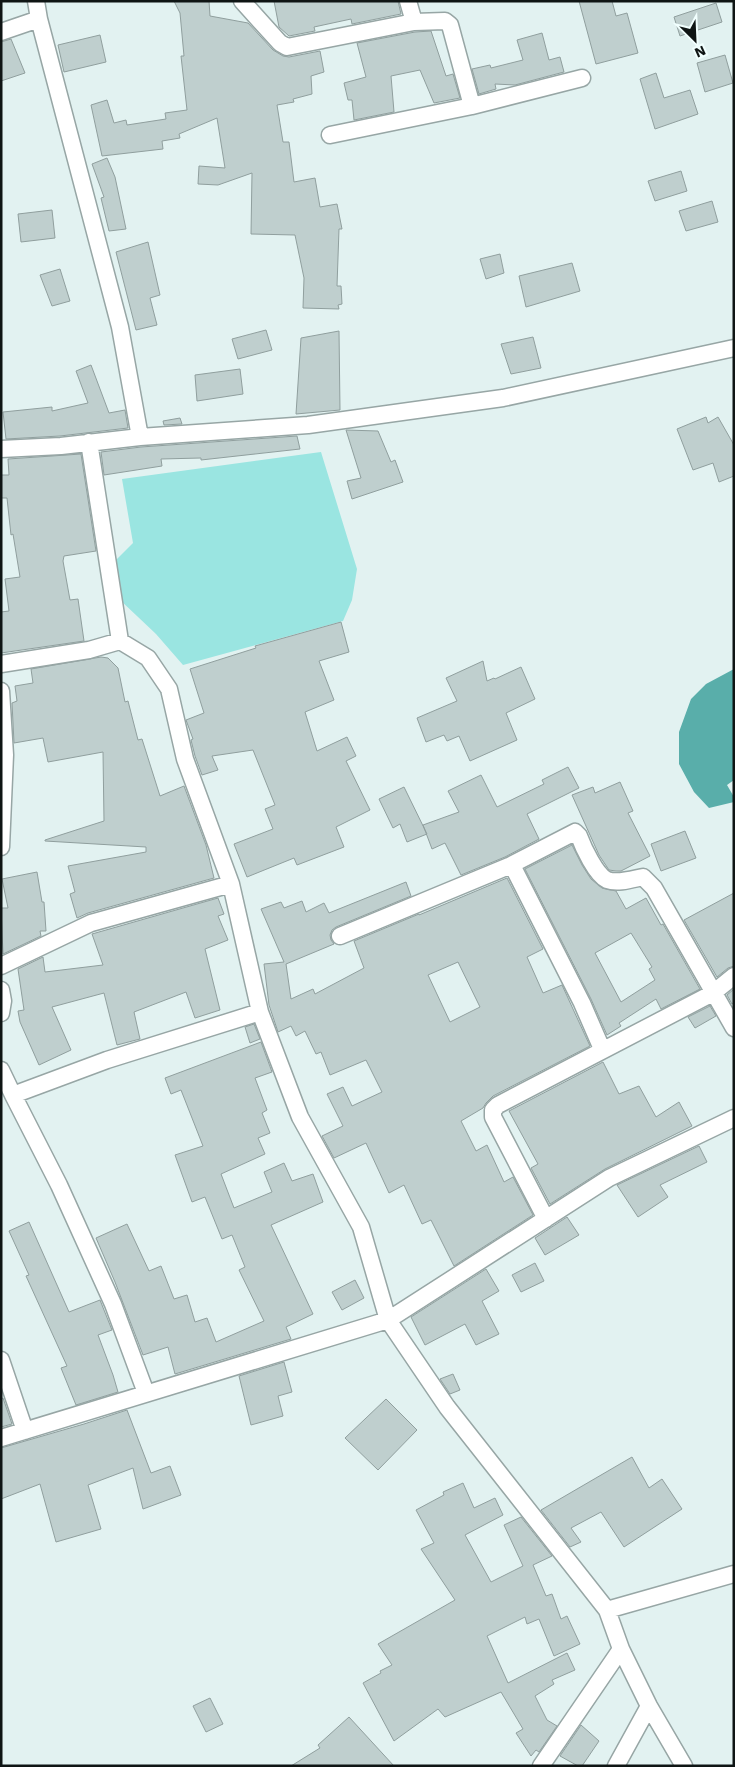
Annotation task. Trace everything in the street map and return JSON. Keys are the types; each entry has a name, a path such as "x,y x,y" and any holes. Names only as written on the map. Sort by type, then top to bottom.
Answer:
{"street":[{"path":"36,1 39,19 120,327 140,438"},
{"path":"242,1 280,42 287,47 414,22 445,21 450,25 472,106"},
{"path":"408,1 414,22"},
{"path":"1,32 39,19"},
{"path":"330,135 472,106 582,78"},
{"path":"1,449 61,446 89,442 308,425 502,398 734,348"},
{"path":"89,442 120,641"},
{"path":"1,664 89,650 120,641 148,658 169,689 185,759 231,884 260,1012 300,1117 362,1227 388,1320 447,1406 607,1610 621,1649 649,1706 684,1766"},
{"path":"1,691 4,755 1,847"},
{"path":"340,936 509,866 572,834 577,834 597,870 606,880 618,881 644,877 654,888 734,1028"},
{"path":"509,866 513,867 517,873 582,1003 602,1049"},
{"path":"1,966 91,924 231,884"},
{"path":"546,1219 493,1117 493,1110 498,1105 602,1049 713,992 734,976"},
{"path":"1,990 3,1000 1,1013"},
{"path":"13,1095 107,1060 260,1012"},
{"path":"1,1070 59,1185 113,1304 146,1393"},
{"path":"1,1438 388,1320 610,1178 734,1118"},
{"path":"1,1360 25,1431"},
{"path":"607,1610 734,1574"},
{"path":"541,1766 621,1649"},
{"path":"616,1766 649,1706"}],"shaded area":[{"path":"321,452 357,569 352,600 343,621 183,665 156,634 119,599 116,560 133,543 122,479"},
{"path":"734,669 734,780 727,785 734,797 734,802 709,808 694,792 679,764 679,732 691,699 706,684"}],"building":[{"path":"174,1 209,1 210,16 248,23 273,50 283,56 289,57 320,51 324,72 311,76 312,94 293,99 294,102 277,105 283,142 289,142 294,182 315,178 320,207 337,204 342,229 339,229 337,286 341,286 342,304 338,305 339,309 303,308 304,278 295,235 251,234 252,173 218,185 198,184 199,166 225,168 217,118 179,134 180,138 162,141 163,149 102,156 91,105 107,100 114,123 126,120 127,125 166,119 165,113 187,110 181,56 184,56 180,13"},
{"path":"274,1 398,1 401,14 352,24 351,19 314,27 315,31 289,36 279,27"},
{"path":"579,1 612,1 616,16 627,13 638,53 596,64"},
{"path":"716,3 722,22 680,36 674,17"},
{"path":"431,31 446,76 453,74 460,98 434,103 420,70 391,76 394,112 354,120 352,100 348,100 344,83 366,77 357,43 415,32"},
{"path":"542,33 549,60 560,57 564,72 515,85 495,84 496,89 479,94 472,69 490,65 491,68 523,60 517,40"},
{"path":"100,35 106,62 64,72 58,45"},
{"path":"11,39 25,73 1,81 1,42"},
{"path":"725,55 733,83 705,92 697,63"},
{"path":"656,73 664,98 690,90 698,114 655,129 640,79"},
{"path":"107,158 115,177 126,229 109,231 101,198 104,197 92,164"},
{"path":"681,171 687,191 655,201 648,181"},
{"path":"712,201 718,222 686,231 679,211"},
{"path":"52,210 55,238 21,242 18,214"},
{"path":"148,242 160,295 150,298 157,325 136,330 116,252"},
{"path":"500,254 504,273 486,279 480,259"},
{"path":"572,263 580,291 526,307 519,276"},
{"path":"60,269 70,301 52,306 40,275"},
{"path":"266,330 272,350 238,359 232,339"},
{"path":"339,331 340,410 296,414 301,338"},
{"path":"533,337 541,368 511,374 501,344"},
{"path":"91,365 109,413 125,410 128,428 60,436 6,439 3,412 52,407 52,411 88,403 76,371"},
{"path":"240,369 243,394 197,401 195,375"},
{"path":"706,417 708,423 718,417 734,445 734,476 719,482 713,463 693,470 677,429"},
{"path":"180,418 182,424 164,425 163,421"},
{"path":"346,430 378,431 391,462 395,460 403,482 352,499 347,481 361,478"},
{"path":"297,436 300,449 201,460 201,458 161,459 162,466 104,475 101,452 141,447"},
{"path":"81,454 96,551 64,556 63,561 70,600 78,599 84,641 1,653 1,612 9,611 5,579 20,577 13,534 11,535 7,498 1,498 1,475 9,475 8,459"},
{"path":"341,622 349,652 319,661 334,700 305,712 317,751 347,737 356,756 346,761 370,810 336,827 344,847 297,865 294,858 247,877 234,844 273,829 265,809 275,805 253,750 212,756 218,770 202,775 186,720 204,713 190,669 256,648 255,646"},
{"path":"101,657 108,658 118,668 125,702 128,701 138,740 142,739 160,796 184,786 206,845 214,878 88,913 77,918 70,894 75,892 68,866 146,852 146,847 45,841 104,821 103,752 48,762 43,738 14,743 12,703 17,701 15,686 33,683 31,669"},
{"path":"483,661 487,681 521,667 535,699 506,713 517,740 470,761 459,736 447,741 444,735 426,742 417,718 457,701 446,678"},
{"path":"568,767 579,788 527,814 539,839 505,857 461,875 445,843 432,849 423,825 459,812 448,791 481,775 497,807 544,784 542,780"},
{"path":"620,782 633,811 628,813 650,856 621,871 616,871 609,870 599,855 572,795 593,787 595,793"},
{"path":"404,787 427,834 407,842 400,824 393,828 379,799"},
{"path":"685,831 696,858 661,871 651,844"},
{"path":"572,845 591,879 602,888 616,891 626,909 646,898 700,989 661,1009 656,999 619,1023 621,1026 607,1035 591,999 525,869","holes":["631,933 652,967 649,969 655,980 621,1002 595,953"]},
{"path":"37,872 42,902 44,902 46,931 40,931 41,936 3,954 1,908 8,908 2,879"},
{"path":"507,878 543,949 527,957 543,993 562,985 590,1046 493,1096 483,1108 461,1121 476,1151 487,1145 504,1182 513,1177 533,1215 454,1266 431,1220 422,1224 404,1185 389,1193 366,1143 334,1158 322,1136 343,1126 327,1094 343,1087 352,1106 382,1092 366,1060 330,1075 321,1052 316,1054 305,1031 296,1036 291,1026 278,1032 269,1005 264,964 284,962 261,909 281,902 284,908 302,901 306,912 324,903 329,913 406,882 411,896 336,927 330,935 334,944 286,964 291,999 313,989 315,994 364,968 354,941","holes":["458,962 480,1007 450,1022 428,975"]},
{"path":"734,893 734,966 728,968 717,977 684,920"},
{"path":"218,898 224,914 218,916 228,940 205,949 220,1010 195,1018 186,992 134,1012 140,1039 117,1045 104,993 52,1007 71,1050 39,1065 20,1022 18,1011 24,1010 18,969 43,957 45,972 103,965 92,934"},
{"path":"734,989 734,1003 732,1004 727,995"},
{"path":"710,1006 716,1016 695,1028 688,1017"},
{"path":"254,1024 260,1039 250,1043 245,1027"},
{"path":"261,1042 272,1072 255,1078 267,1110 262,1113 270,1133 258,1138 265,1154 221,1174 234,1208 272,1192 264,1172 284,1163 292,1181 313,1174 323,1202 271,1225 313,1314 286,1327 291,1339 175,1374 168,1347 143,1355 96,1238 127,1224 149,1271 161,1266 174,1299 187,1295 195,1322 207,1318 216,1342 264,1321 239,1270 245,1267 232,1235 222,1239 205,1197 192,1202 175,1155 203,1146 181,1090 171,1094 165,1078"},
{"path":"603,1062 619,1094 639,1086 656,1117 679,1102 692,1126 605,1169 550,1204 531,1168 538,1164 509,1111"},
{"path":"699,1146 707,1162 660,1185 668,1197 638,1217 617,1185"},
{"path":"567,1217 579,1235 545,1255 535,1238"},
{"path":"29,1222 69,1312 100,1300 112,1330 98,1335 118,1392 76,1405 61,1368 67,1366 26,1276 29,1275 9,1231"},
{"path":"535,1263 544,1281 521,1292 512,1275"},
{"path":"486,1269 499,1291 482,1301 499,1334 476,1345 465,1324 425,1345 411,1317"},
{"path":"355,1280 364,1298 342,1310 332,1292"},
{"path":"284,1362 292,1392 278,1396 283,1416 251,1425 239,1376"},
{"path":"453,1374 460,1390 450,1394 440,1379"},
{"path":"3,1398 12,1424 1,1427 1,1399"},
{"path":"386,1399 417,1430 378,1470 345,1438"},
{"path":"127,1410 151,1473 170,1466 181,1495 143,1509 133,1468 88,1485 101,1529 56,1542 40,1484 1,1499 1,1448"},
{"path":"632,1457 649,1488 662,1479 682,1509 624,1547 601,1512 571,1528 581,1542 570,1547 541,1510"},
{"path":"463,1483 474,1508 495,1498 503,1515 465,1535 491,1582 523,1566 504,1525 521,1517 552,1556 533,1565 546,1596 552,1594 561,1619 567,1616 580,1644 554,1656 539,1619 527,1624 525,1617 487,1636 508,1683 567,1653 575,1670 552,1680 554,1684 535,1696 547,1720 557,1726 539,1752 536,1750 531,1756 516,1733 523,1729 501,1692 445,1717 438,1709 394,1741 363,1683 392,1665 378,1644 455,1600 421,1549 434,1543 416,1510 444,1495 443,1492"},
{"path":"210,1698 223,1724 206,1732 193,1706"},
{"path":"349,1717 394,1766 291,1766 320,1748 318,1745"},
{"path":"581,1725 599,1741 582,1766 578,1766 560,1756"}]}
